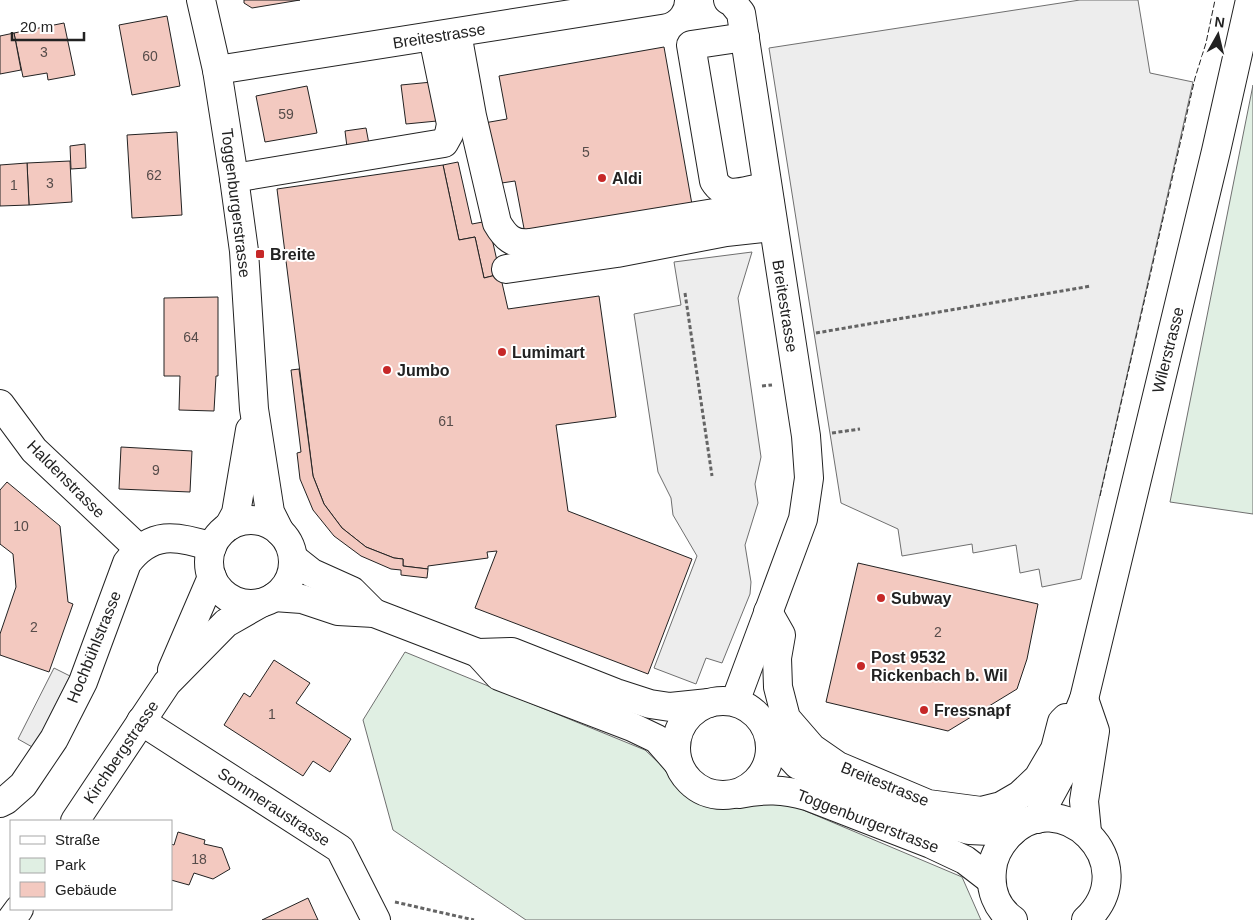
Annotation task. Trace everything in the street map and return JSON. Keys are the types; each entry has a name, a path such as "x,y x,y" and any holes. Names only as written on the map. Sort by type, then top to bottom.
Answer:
{"main road":[{"name":"Toggenburgerstrasse","path":"201,0 217,70 244,251 254,409 270,512 280,532"},
{"name":"Breitestrasse","path":"217,70 660,0"},
{"name":"Breitestrasse","path":"728,0 741,13 806,436 809,478 803,519 792,555 768,612 736,702"},
{"name":"Wilerstrasse","path":"1037,819 1062,773 1073,726 1084,699 1216,151 1250,0"},
{"path":"234,178 444,143 450,134 445,35"},
{"path":"445,35 472,116 498,223 503,234 512,241 521,244 530,243 770,206"},
{"path":"745,37 691,45 714,182 720,190 726,193 770,206"},
{"path":"506,269 617,253 726,232 770,206"},
{"name":"Haldenstrasse","path":"0,404 34,450 138,548"},
{"name":"Toggenburgerstrasse","path":"229,526 237,509 254,409"},
{"path":"268,600 283,590 289,580 293,558 286,539 280,532 268,524 255,520 242,521 229,526 218,535 212,547 209,567 212,577 226,596 237,602 302,599 338,612 374,613 478,653 512,652 650,704 670,707 719,701 736,702 748,708 761,719 769,734 771,750 768,767 752,786 738,794 711,794 698,789 686,778 678,762 657,739 632,727 499,676 478,653"},
{"path":"138,548 153,540 172,538 212,547"},
{"name":"Hochbühlstrasse","path":"0,802 6,800 23,785 54,739 83,682 127,563 138,548"},
{"path":"293,558 312,573 352,591 374,613"},
{"name":"Kirchbergstrasse","path":"167,683 212,577"},
{"name":"Kirchbergstrasse","path":"76,820 167,683 226,623 268,600"},
{"name":"Breitestrasse","path":"768,612 781,635 777,658 778,687 786,718 791,724 812,748 838,766 928,804 981,811 1001,806 1020,795 1038,778 1050,756 1062,722 1084,699"},
{"path":"1084,699 1095,731 1084,801 1087,832"},
{"path":"678,762 675,746 683,723 694,710 709,703"},
{"name":"Sommeraustrasse","path":"141,720 340,849 371,908"},
{"name":"Toggenburgerstrasse","path":"769,734 798,765 846,786 930,819 969,830 1012,832"},
{"name":"Toggenburgerstrasse","path":"738,794 765,789 788,790 806,796 931,844 965,860 991,880"},
{"path":"1009,919 999,906 991,880 993,862 1000,845 1012,832 1024,824 1037,819 1072,823 1087,832 1098,846 1105,862 1107,880 1103,897 1094,912 1086,920"}],"path":[{"path":"811,334 1091,286"},
{"path":"685,293 712,476"},
{"path":"762,386 777,384"},
{"path":"826,434 860,429"},
{"path":"371,908 474,920"}],"green space":[{"path":"1253,85 1253,514 1170,502"},
{"path":"405,652 645,750 702,803 789,804 962,877 981,920 526,920 393,830 363,720"}],"shaded area":[{"path":"1080,0 1138,0 1150,73 1193,82 1081,579 1042,587 1039,569 1020,573 1016,545 973,553 972,544 902,556 898,529 841,503 769,48"},
{"path":"752,252 738,298 761,457 755,484 758,503 745,545 751,582 750,594 722,663 706,658 696,684 654,668 697,556 673,515 671,498 658,472 634,314 681,305 674,262"},
{"path":"54,668 70,676 34,748 18,739"}],"building":[{"path":"244,0 300,0 252,8 244,3"},
{"path":"167,16 180,86 132,95 119,25"},
{"path":"64,23 75,75 48,80 47,73 23,77 14,33"},
{"path":"14,33 21,70 0,74 0,36"},
{"path":"664,47 693,210 526,239 515,181 495,184 484,123 507,119 499,76"},
{"path":"432,82 437,121 406,124 401,85"},
{"path":"307,86 317,133 265,142 256,96"},
{"path":"366,128 369,144 347,147 345,131"},
{"path":"177,132 182,215 132,218 127,135"},
{"path":"85,144 86,168 71,169 70,146"},
{"path":"70,161 72,202 29,205 27,163"},
{"path":"458,162 472,224 488,221 500,274 484,278 475,237 459,240 443,165"},
{"path":"27,163 29,205 0,206 0,165"},
{"path":"443,165 459,240 475,237 484,278 500,274 508,309 599,296 616,417 556,425 568,511 692,559 648,674 475,608 497,551 487,552 488,558 428,566 428,569 403,566 403,559 394,558 366,547 342,528 324,504 313,476 277,189"},
{"path":"218,297 218,376 216,376 214,411 179,410 180,376 164,376 164,298"},
{"path":"299,369 313,476 324,504 342,528 366,547 394,558 403,559 403,566 428,569 427,578 401,575 401,570 391,569 361,556 334,536 313,510 300,479 297,453 301,452 291,370"},
{"path":"121,447 192,451 190,492 119,489"},
{"path":"7,482 60,526 68,602 73,604 49,672 0,655 0,634 16,587 13,554 0,544 0,490"},
{"path":"858,563 1038,604 1027,659 1017,689 948,731 826,702"},
{"path":"274,660 310,683 296,703 351,739 330,772 313,761 303,776 224,725 244,693 250,697"},
{"path":"178,832 205,840 204,844 222,848 230,869 213,879 194,873 189,885 172,880 172,844 174,845"},
{"path":"308,898 318,920 262,920"}],"fence":[{"path":"1100,496 1195,78 1206,43 1215,0"}],"place":[{"name":"Aldi","path":"602,178"},
{"name":"Breite","path":"260,254"},
{"name":"Lumimart","path":"502,352"},
{"name":"Jumbo","path":"387,370"},
{"name":"Subway","path":"881,598"},
{"name":"Post 9532 Rickenbach b. Wil","path":"861,666"},
{"name":"Fressnapf","path":"924,710"}]}
